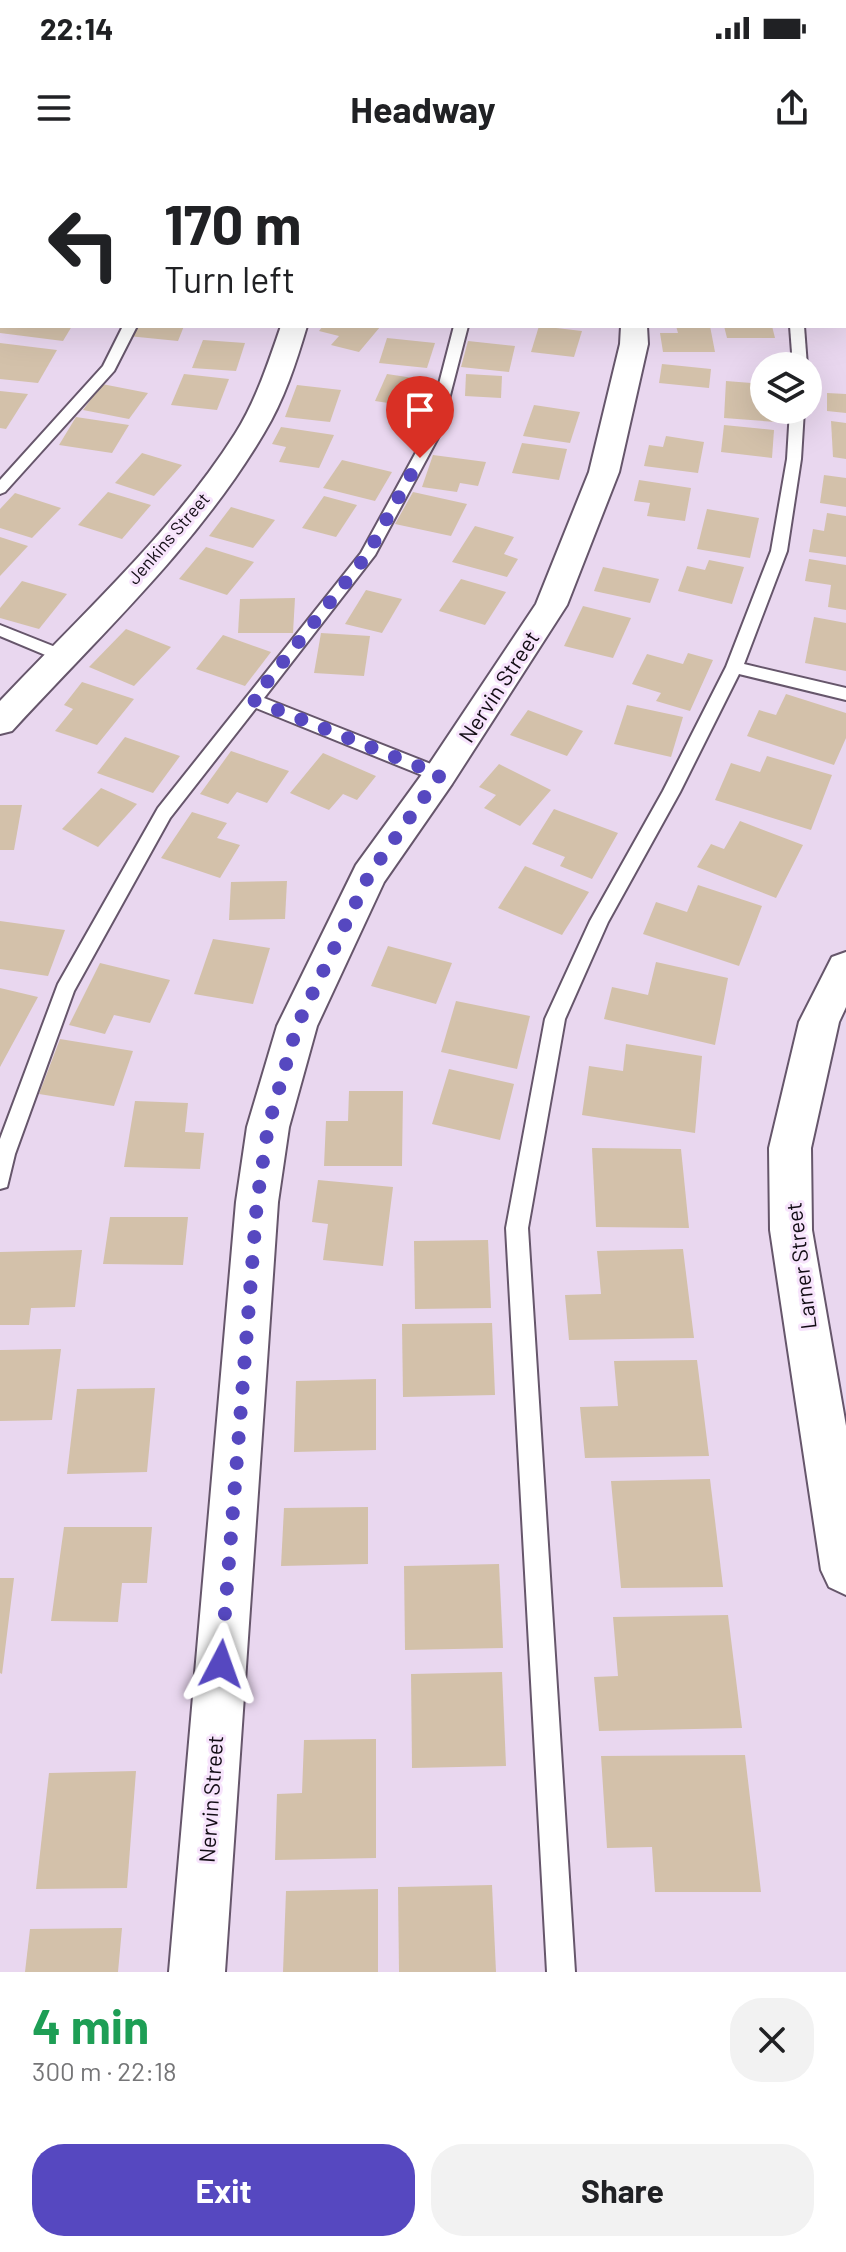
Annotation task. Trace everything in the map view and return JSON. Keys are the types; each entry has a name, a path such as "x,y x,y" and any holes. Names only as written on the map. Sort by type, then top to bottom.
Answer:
{"street":[{"name":"Jenkins Street","path":"0,722 204,500 251,432 277,378 293,328"},
{"name":"Nervin Street","path":"197,1972 257,1202 268,1127 297,1026 369,875 440,775 551,605 604,472 634,344 634,328"},
{"name":"Larner Street","path":"846,968 819,1022 790,1148 791,1230 846,1570"}],"lane":[{"path":"0,489 109,368 129,328"},
{"path":"0,1180 5,1154 65,990 164,813 367,555 433,434 460,328"},
{"path":"797,328 799,352"},
{"path":"561,1972 517,1228 555,1019 599,921 671,792 734,667 779,551 794,459 796,424"},
{"path":"0,630 62,656"},
{"path":"734,667 846,694"},
{"path":"253,700 440,775"}],"building":[{"path":"0,328 71,328 63,341 0,333"},
{"path":"132,328 183,328 178,341 128,336"},
{"path":"321,328 379,328 359,352 331,345 339,336 319,331"},
{"path":"538,328 582,331 574,357 531,352"},
{"path":"677,328 710,328 715,352 663,352 660,333 678,333"},
{"path":"724,328 772,328 775,338 727,338"},
{"path":"387,338 435,343 427,368 379,363"},
{"path":"203,340 245,343 236,371 192,368"},
{"path":"468,341 515,346 509,372 461,367"},
{"path":"0,343 57,350 38,383 0,379"},
{"path":"662,364 711,369 709,388 659,383"},
{"path":"184,374 229,379 217,410 171,405"},
{"path":"387,374 420,379 408,406 375,401"},
{"path":"466,374 502,376 501,398 465,396"},
{"path":"726,381 750,383 750,420 724,418"},
{"path":"102,384 148,393 129,419 83,410"},
{"path":"297,385 341,390 330,422 285,417"},
{"path":"0,391 28,394 6,429 0,428"},
{"path":"827,393 846,394 846,413 827,411"},
{"path":"534,405 580,412 570,443 523,436"},
{"path":"76,417 129,425 112,453 59,445"},
{"path":"831,421 846,423 846,459 833,457"},
{"path":"724,425 774,430 772,458 721,452"},
{"path":"281,427 334,435 319,468 279,462 286,447 272,444"},
{"path":"666,436 704,442 698,473 644,466 649,445 663,447"},
{"path":"522,443 567,449 559,480 512,473"},
{"path":"142,453 182,465 154,496 115,483"},
{"path":"433,455 486,462 478,486 460,483 457,492 422,487"},
{"path":"342,460 392,472 375,501 323,488"},
{"path":"824,475 846,478 846,507 820,503"},
{"path":"639,480 691,488 685,521 647,516 650,503 634,501"},
{"path":"108,492 151,505 122,539 78,525"},
{"path":"413,492 467,504 451,536 395,524"},
{"path":"15,493 61,508 32,538 0,528 0,509"},
{"path":"324,496 357,505 336,537 302,528"},
{"path":"231,507 275,520 253,548 209,536"},
{"path":"707,509 759,518 750,558 697,549"},
{"path":"827,513 846,516 846,557 809,552 813,529 824,531"},
{"path":"475,526 514,537 504,554 518,559 507,577 452,562"},
{"path":"0,537 28,546 0,576"},
{"path":"206,547 254,562 227,595 179,579"},
{"path":"809,559 846,565 846,610 828,607 831,585 805,581"},
{"path":"709,560 744,567 732,604 678,591 687,566 705,570"},
{"path":"603,567 659,579 650,603 594,591"},
{"path":"461,579 506,592 485,625 439,611"},
{"path":"22,581 67,594 39,629 0,618 0,608"},
{"path":"366,590 402,599 382,633 345,624"},
{"path":"295,598 293,633 238,633 240,599"},
{"path":"583,606 631,618 613,658 564,646"},
{"path":"814,617 846,623 846,671 805,663"},
{"path":"126,629 171,647 134,686 89,667"},
{"path":"321,633 370,636 364,676 314,673"},
{"path":"223,635 271,652 245,686 196,669"},
{"path":"688,653 713,660 690,711 656,701 661,693 632,684 647,654 683,664"},
{"path":"82,682 134,699 97,745 55,731 73,709 64,705"},
{"path":"786,694 846,713 846,738 834,765 747,736 759,710 776,715"},
{"path":"627,705 683,717 671,757 614,744"},
{"path":"528,710 583,731 567,756 510,735"},
{"path":"125,737 180,756 153,793 97,773"},
{"path":"231,751 289,771 267,803 237,792 228,804 200,794"},
{"path":"323,753 376,776 357,800 343,794 329,810 290,793"},
{"path":"767,756 832,775 811,830 715,800 731,763 760,772"},
{"path":"499,764 551,790 520,826 484,808 496,795 479,787"},
{"path":"101,788 137,804 98,847 62,829"},
{"path":"0,805 22,805 14,850 0,850"},
{"path":"554,809 618,833 592,879 560,866 565,857 532,844"},
{"path":"192,812 227,823 217,838 240,845 220,878 161,858"},
{"path":"740,821 803,845 776,898 697,867 711,844 724,849"},
{"path":"525,866 589,892 562,935 498,908"},
{"path":"287,881 285,919 229,920 231,882"},
{"path":"698,885 762,906 739,966 643,934 656,902 687,912"},
{"path":"0,921 65,930 48,976 0,969"},
{"path":"213,939 270,948 253,1004 194,994"},
{"path":"388,946 452,963 436,1004 371,986"},
{"path":"656,962 728,978 715,1045 604,1019 612,987 648,995"},
{"path":"100,963 170,980 150,1023 114,1015 105,1034 69,1025"},
{"path":"0,988 38,997 0,1067"},
{"path":"456,1001 530,1016 517,1069 441,1052"},
{"path":"60,1039 133,1051 114,1106 39,1094"},
{"path":"626,1044 702,1056 695,1133 582,1115 589,1066 623,1071"},
{"path":"449,1069 514,1084 500,1140 432,1124"},
{"path":"349,1091 403,1091 402,1166 324,1166 326,1121 348,1121"},
{"path":"135,1101 188,1103 185,1132 204,1133 200,1169 124,1167"},
{"path":"592,1148 681,1149 689,1228 596,1227"},
{"path":"318,1180 393,1187 383,1266 323,1260 328,1224 312,1222"},
{"path":"110,1217 188,1217 183,1265 103,1264"},
{"path":"488,1240 491,1308 415,1309 414,1241"},
{"path":"683,1249 694,1338 569,1340 565,1295 601,1294 597,1251"},
{"path":"82,1250 75,1307 31,1308 29,1325 0,1325 0,1252"},
{"path":"492,1323 495,1395 403,1397 402,1324"},
{"path":"61,1349 52,1420 0,1421 0,1350"},
{"path":"697,1360 709,1456 585,1458 580,1407 618,1406 614,1361"},
{"path":"376,1379 376,1450 294,1452 296,1381"},
{"path":"155,1388 147,1472 67,1474 77,1389"},
{"path":"710,1479 723,1587 621,1588 611,1481"},
{"path":"368,1507 368,1564 281,1566 284,1508"},
{"path":"64,1527 152,1527 147,1583 122,1583 118,1622 51,1621"},
{"path":"499,1564 503,1648 405,1650 404,1566"},
{"path":"0,1578 14,1578 2,1674 0,1673"},
{"path":"728,1615 742,1728 599,1731 594,1677 618,1676 613,1617"},
{"path":"502,1672 506,1766 412,1768 411,1674"},
{"path":"376,1739 376,1858 275,1860 277,1794 302,1793 304,1740"},
{"path":"745,1755 761,1892 655,1892 652,1847 607,1848 601,1756"},
{"path":"136,1771 127,1888 36,1889 49,1773"},
{"path":"492,1885 496,1972 399,1972 398,1887"},
{"path":"378,1889 378,1972 283,1972 286,1891"},
{"path":"122,1928 118,1972 25,1972 30,1929"}],"route":[{"path":"221,1664 257,1202 268,1127 297,1026 369,875 440,775 253,700 367,555 420,458"}]}
